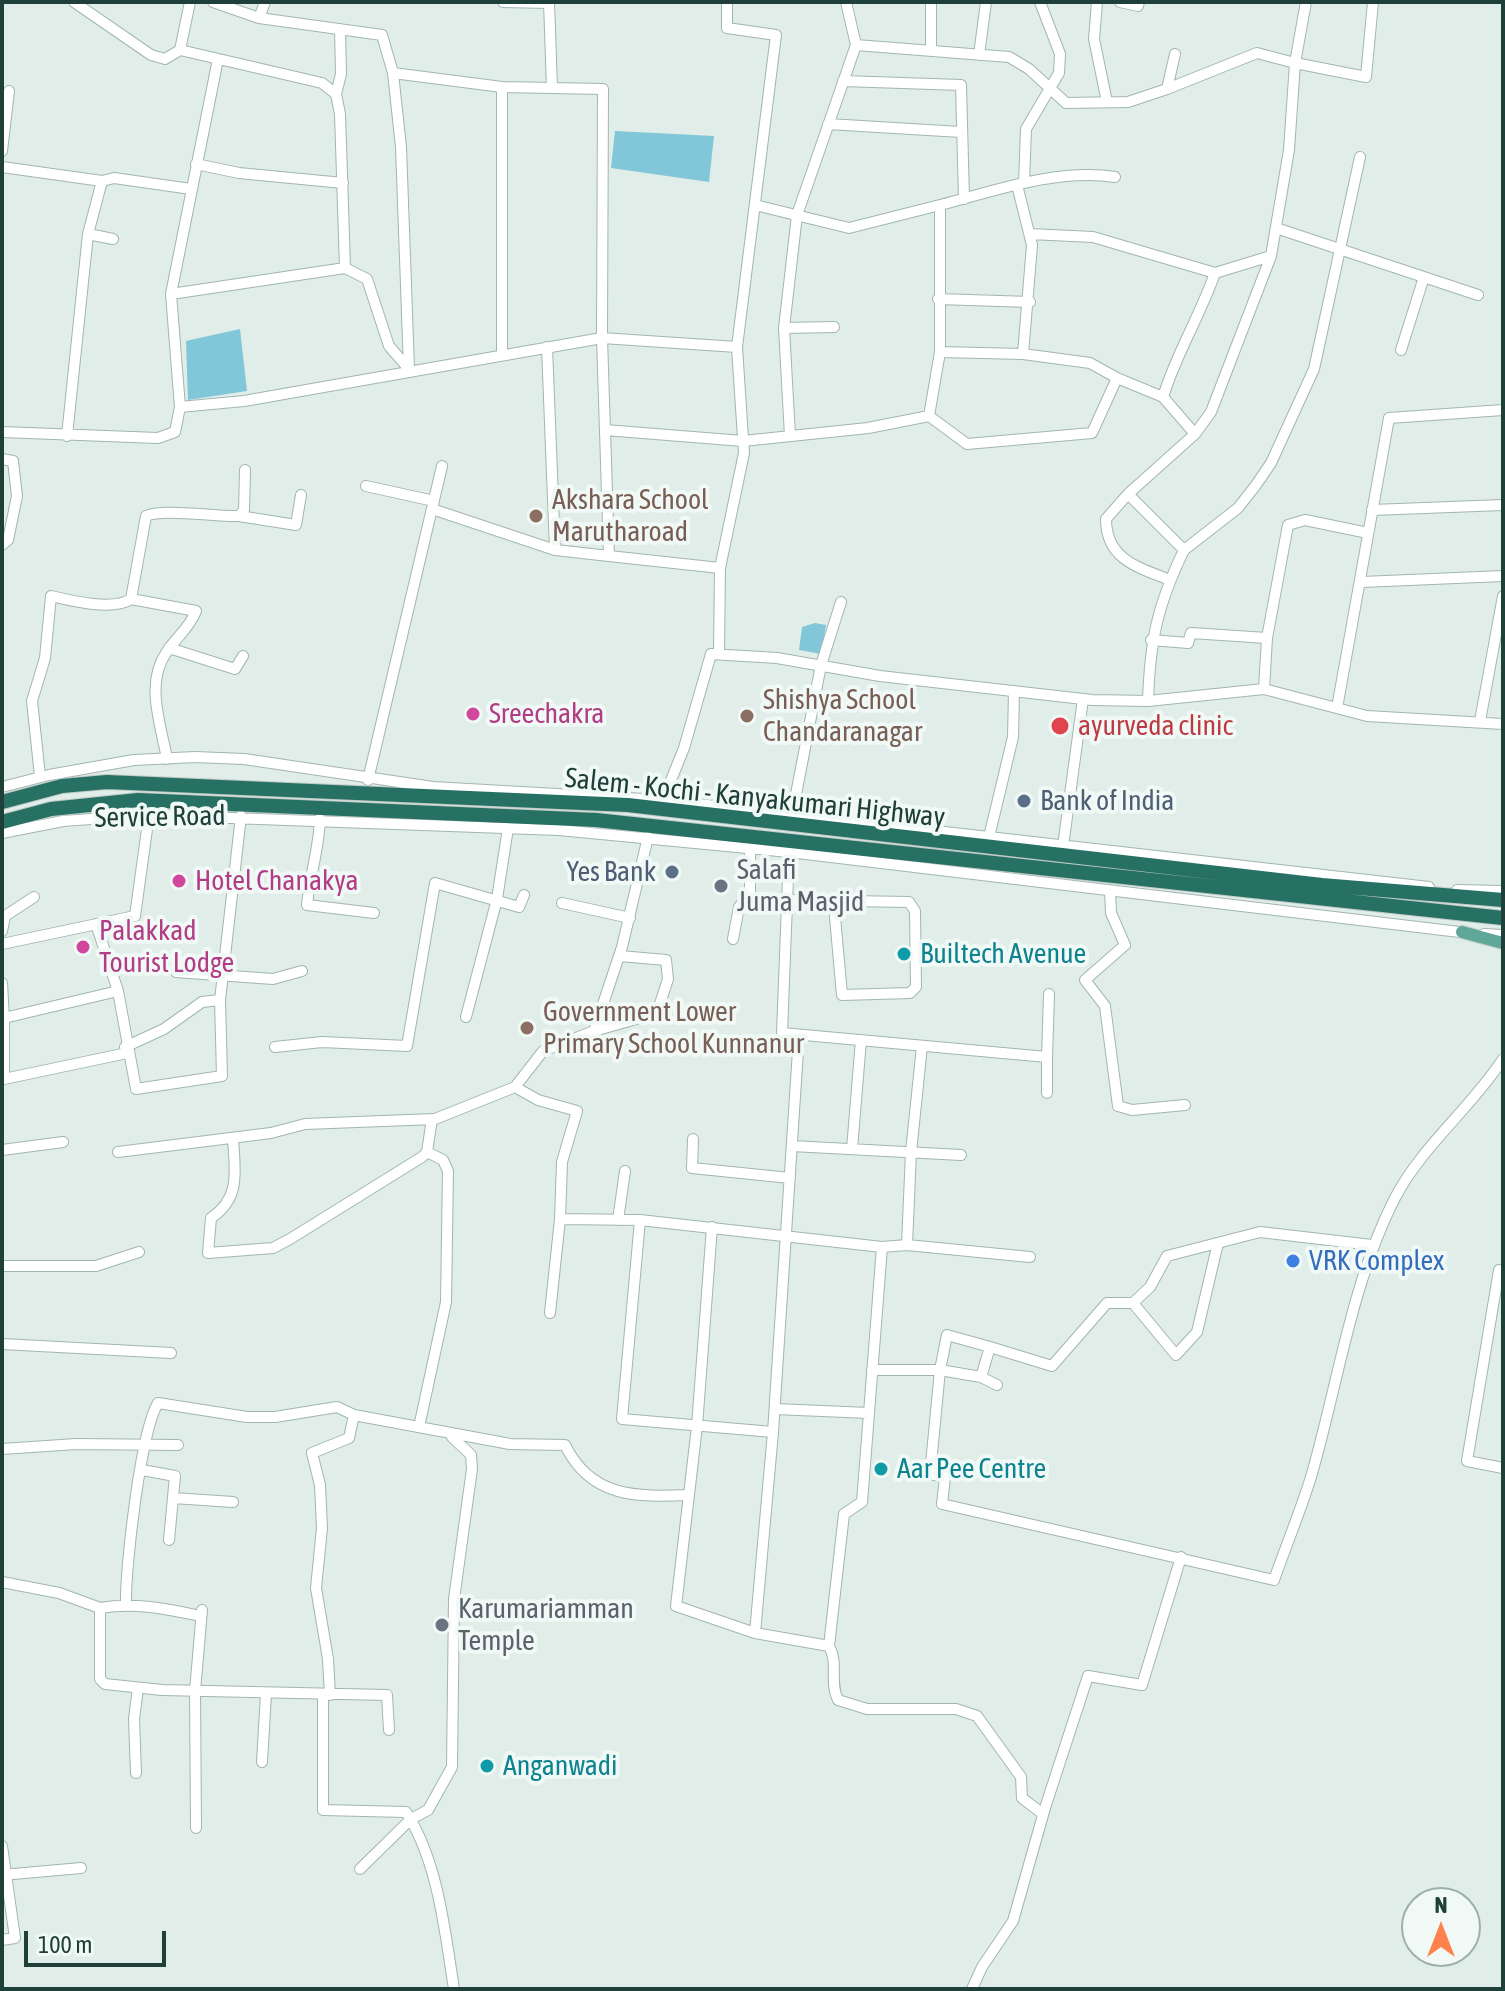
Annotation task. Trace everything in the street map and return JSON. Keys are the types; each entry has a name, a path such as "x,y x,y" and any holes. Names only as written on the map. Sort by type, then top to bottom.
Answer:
{"highway":[{"name":"Salem - Kochi - Kanyakumari Highway","path":"2,802 62,786 107,782 349,791 437,799 628,805 1322,885 1503,900"},
{"name":"Salem - Kochi - Kanyakumari Highway","path":"2,822 51,809 138,800 610,821 1296,898 1503,918"}],"main road":[{"path":"1462,932 1503,943"}],"street":[{"path":"74,2 151,55 165,59 180,50 322,83 336,94"},
{"path":"180,50 190,2"},
{"path":"213,2 259,18 382,35 393,73 401,147 409,369"},
{"path":"259,18 265,2"},
{"path":"503,2 549,2 552,88"},
{"path":"719,654 720,568 744,453 737,347 776,35 727,28 727,2"},
{"path":"790,436 784,328 797,215 856,45 846,2"},
{"path":"931,2 931,51"},
{"path":"979,55 986,2"},
{"path":"1023,354 1030,302 1030,234 1020,184 1026,129 1059,73 1060,54 1040,2"},
{"path":"1097,2 1094,39 1107,102"},
{"path":"1123,2 1138,6 1139,2"},
{"path":"1170,580 1127,564 1106,536 1106,519 1128,494 1195,434 1211,412 1271,256 1289,150 1295,63 1306,2"},
{"path":"856,45 1009,57 1066,103 1128,102 1257,53 1366,77 1373,2"},
{"path":"340,29 341,74 336,94 345,268"},
{"path":"1167,89 1175,54"},
{"path":"2,432 158,438 175,432 180,407 171,294 218,59"},
{"path":"393,73 502,87 603,89 602,338 609,556"},
{"path":"843,81 961,85 964,199"},
{"path":"502,87 502,354"},
{"path":"2,151 9,91"},
{"path":"828,124 961,132"},
{"path":"1148,701 1151,640 1170,580 1184,550 1238,508 1271,463 1314,369 1360,157"},
{"path":"196,164 239,173 343,183"},
{"path":"2,167 191,189"},
{"path":"755,205 849,228 1020,184 1099,174 1115,177"},
{"path":"67,436 88,234 102,181"},
{"path":"929,416 940,352 940,205"},
{"path":"1276,228 1478,295"},
{"path":"88,234 113,239"},
{"path":"1030,234 1093,237 1215,273 1271,256"},
{"path":"171,294 345,268 367,279 389,346 409,369"},
{"path":"1163,397 1172,365 1204,304 1215,273"},
{"path":"1401,350 1424,277"},
{"path":"938,299 1030,302"},
{"path":"784,328 834,327"},
{"path":"180,407 244,401 409,369 602,338 737,347"},
{"path":"547,347 555,550"},
{"path":"940,352 1023,354 1090,363 1163,397 1195,434"},
{"path":"605,430 743,441 868,428 929,416 967,444 1092,433 1117,378"},
{"path":"1337,708 1389,418 1503,410"},
{"path":"2,459 13,461 17,496 8,540 2,545"},
{"path":"368,780 442,466"},
{"path":"239,516 244,510 245,470"},
{"path":"366,486 433,505 555,550 720,568"},
{"path":"1128,494 1184,550"},
{"path":"131,599 146,516 154,512 239,516 296,525 301,495"},
{"path":"1372,510 1503,505"},
{"path":"1264,689 1267,638 1288,525 1305,520 1368,533"},
{"path":"1362,582 1503,576"},
{"path":"40,776 32,701 45,658 51,596 110,603 125,603 131,599 196,611 190,626 169,648 155,679 167,759"},
{"path":"1480,721 1503,596"},
{"path":"792,815 821,665 841,602"},
{"path":"1151,640 1188,643 1191,633 1267,638"},
{"path":"169,648 235,669 243,656"},
{"path":"663,800 711,654 777,658 1083,699 1148,701 1235,689 1264,689 1367,716 1503,724"},
{"path":"989,837 1013,737 1014,691"},
{"path":"1063,846 1083,699"},
{"path":"2,787 40,776 134,760 244,759 368,780 433,787 663,800 1408,885 1503,891"},
{"path":"671,781 689,803"},
{"path":"2,944 135,916 149,815"},
{"name":"Service Road","path":"2,833 63,821 149,815 320,819 648,837 1503,935"},
{"path":"96,924 118,991 126,1050 136,1089 222,1076 220,1000 241,816"},
{"path":"320,819 319,844 310,871 307,905 374,913"},
{"path":"466,1017 497,899 508,828"},
{"path":"594,1031 620,956 648,837"},
{"path":"733,939 739,907 750,894 750,848"},
{"path":"789,852 782,1033 1047,1057"},
{"path":"275,1047 322,1042 407,1046 435,883 519,907 524,895"},
{"path":"1110,891 1111,913 1125,945 1111,961 1085,980 1105,1006 1118,1106 1132,1110 1185,1105"},
{"path":"2,931 5,916 34,897"},
{"path":"787,900 909,902 915,911 916,987 910,993 842,995 835,917"},
{"path":"562,903 630,918"},
{"path":"118,1152 233,1139 305,1124 432,1119 471,1107 515,1087 543,1051 594,1031 657,1013 668,979 666,960 620,956"},
{"path":"176,972 273,979 302,971"},
{"path":"2,983 4,1079 126,1050 164,1029 202,1002 220,1000"},
{"path":"4,1018 118,991"},
{"path":"1047,1093 1049,994"},
{"path":"755,1633 775,1409 799,1035"},
{"path":"852,1149 861,1040"},
{"path":"907,1245 911,1152 922,1046"},
{"path":"1372,1245 1260,1232 1167,1256 1150,1287 1133,1303 1107,1303 1052,1366 947,1335 940,1370 930,1474 945,1477 942,1504 1274,1580 1310,1479 1372,1245 1397,1194 1442,1133 1483,1089 1503,1059"},
{"path":"515,1087 538,1100 577,1111 562,1162 560,1219 550,1313"},
{"path":"233,1139 235,1189 226,1208 211,1218 208,1253 273,1248 370,1191 427,1152 432,1119"},
{"path":"693,1139 692,1168 790,1178"},
{"path":"2,1150 63,1142"},
{"path":"792,1146 961,1155"},
{"path":"419,1427 446,1302 448,1171 443,1160 427,1152"},
{"path":"618,1220 625,1171"},
{"path":"560,1219 640,1220 882,1247 907,1245 1030,1257"},
{"path":"640,1220 622,1419 773,1432"},
{"path":"712,1227 697,1426 676,1606 755,1633 829,1646"},
{"path":"1133,1303 1176,1355 1197,1332 1218,1243"},
{"path":"882,1247 862,1502 844,1514 829,1646 836,1658 833,1690 838,1700 867,1709 956,1709 977,1716 1021,1777 1022,1798 1043,1814"},
{"path":"2,1266 96,1266 115,1263 139,1252"},
{"path":"1503,1271 1499,1270 1467,1461 1503,1468"},
{"path":"2,1344 171,1353"},
{"path":"981,1377 990,1347"},
{"path":"872,1370 940,1370 981,1377 997,1385"},
{"path":"126,1604 125,1583 142,1470 152,1414 161,1402 247,1417 275,1417 337,1407 354,1415 510,1444 565,1445 575,1466 590,1481 624,1494 689,1495"},
{"path":"775,1409 869,1413"},
{"path":"354,1415 349,1438 312,1453 320,1485 322,1528 316,1588 328,1659 323,1810 406,1812 429,1869 454,1989"},
{"path":"360,1869 411,1819 428,1810 452,1767 454,1599 472,1469 471,1455 464,1444 447,1433"},
{"path":"2,1449 76,1444 178,1445"},
{"path":"142,1470 175,1476 169,1540"},
{"path":"173,1498 233,1502"},
{"path":"972,1989 982,1967 1013,1921 1043,1814 1088,1676 1142,1685 1181,1557"},
{"path":"2,1582 59,1593 100,1608 126,1604 201,1613 195,1691 196,1828"},
{"path":"100,1608 100,1679 105,1684 266,1694 387,1695 389,1730"},
{"path":"136,1773 134,1719 138,1688"},
{"path":"262,1762 266,1694"},
{"path":"2,1846 15,1938 2,1940"},
{"path":"4,1875 81,1868"}],"water":[{"path":"615,131 714,136 709,182 611,168"},
{"path":"240,329 247,391 188,400 186,341"},
{"path":"815,623 826,625 821,654 799,650 802,627"}],"place":[{"name":"Akshara School Marutharoad","path":"536,516"},
{"name":"Sreechakra","path":"473,714"},
{"name":"Shishya School Chandaranagar","path":"747,716"},
{"name":"ayurveda clinic","path":"1060,726"},
{"name":"Bank of India","path":"1024,801"},
{"name":"Yes Bank","path":"672,872"},
{"name":"Hotel Chanakya","path":"179,881"},
{"name":"Salafi Juma Masjid","path":"721,886"},
{"name":"Palakkad Tourist Lodge","path":"83,947"},
{"name":"Builtech Avenue","path":"904,954"},
{"name":"Government Lower Primary School Kunnanur","path":"527,1028"},
{"name":"VRK Complex","path":"1293,1261"},
{"name":"Aar Pee Centre","path":"881,1469"},
{"name":"Karumariamman Temple","path":"442,1625"},
{"name":"Anganwadi","path":"487,1766"}]}
